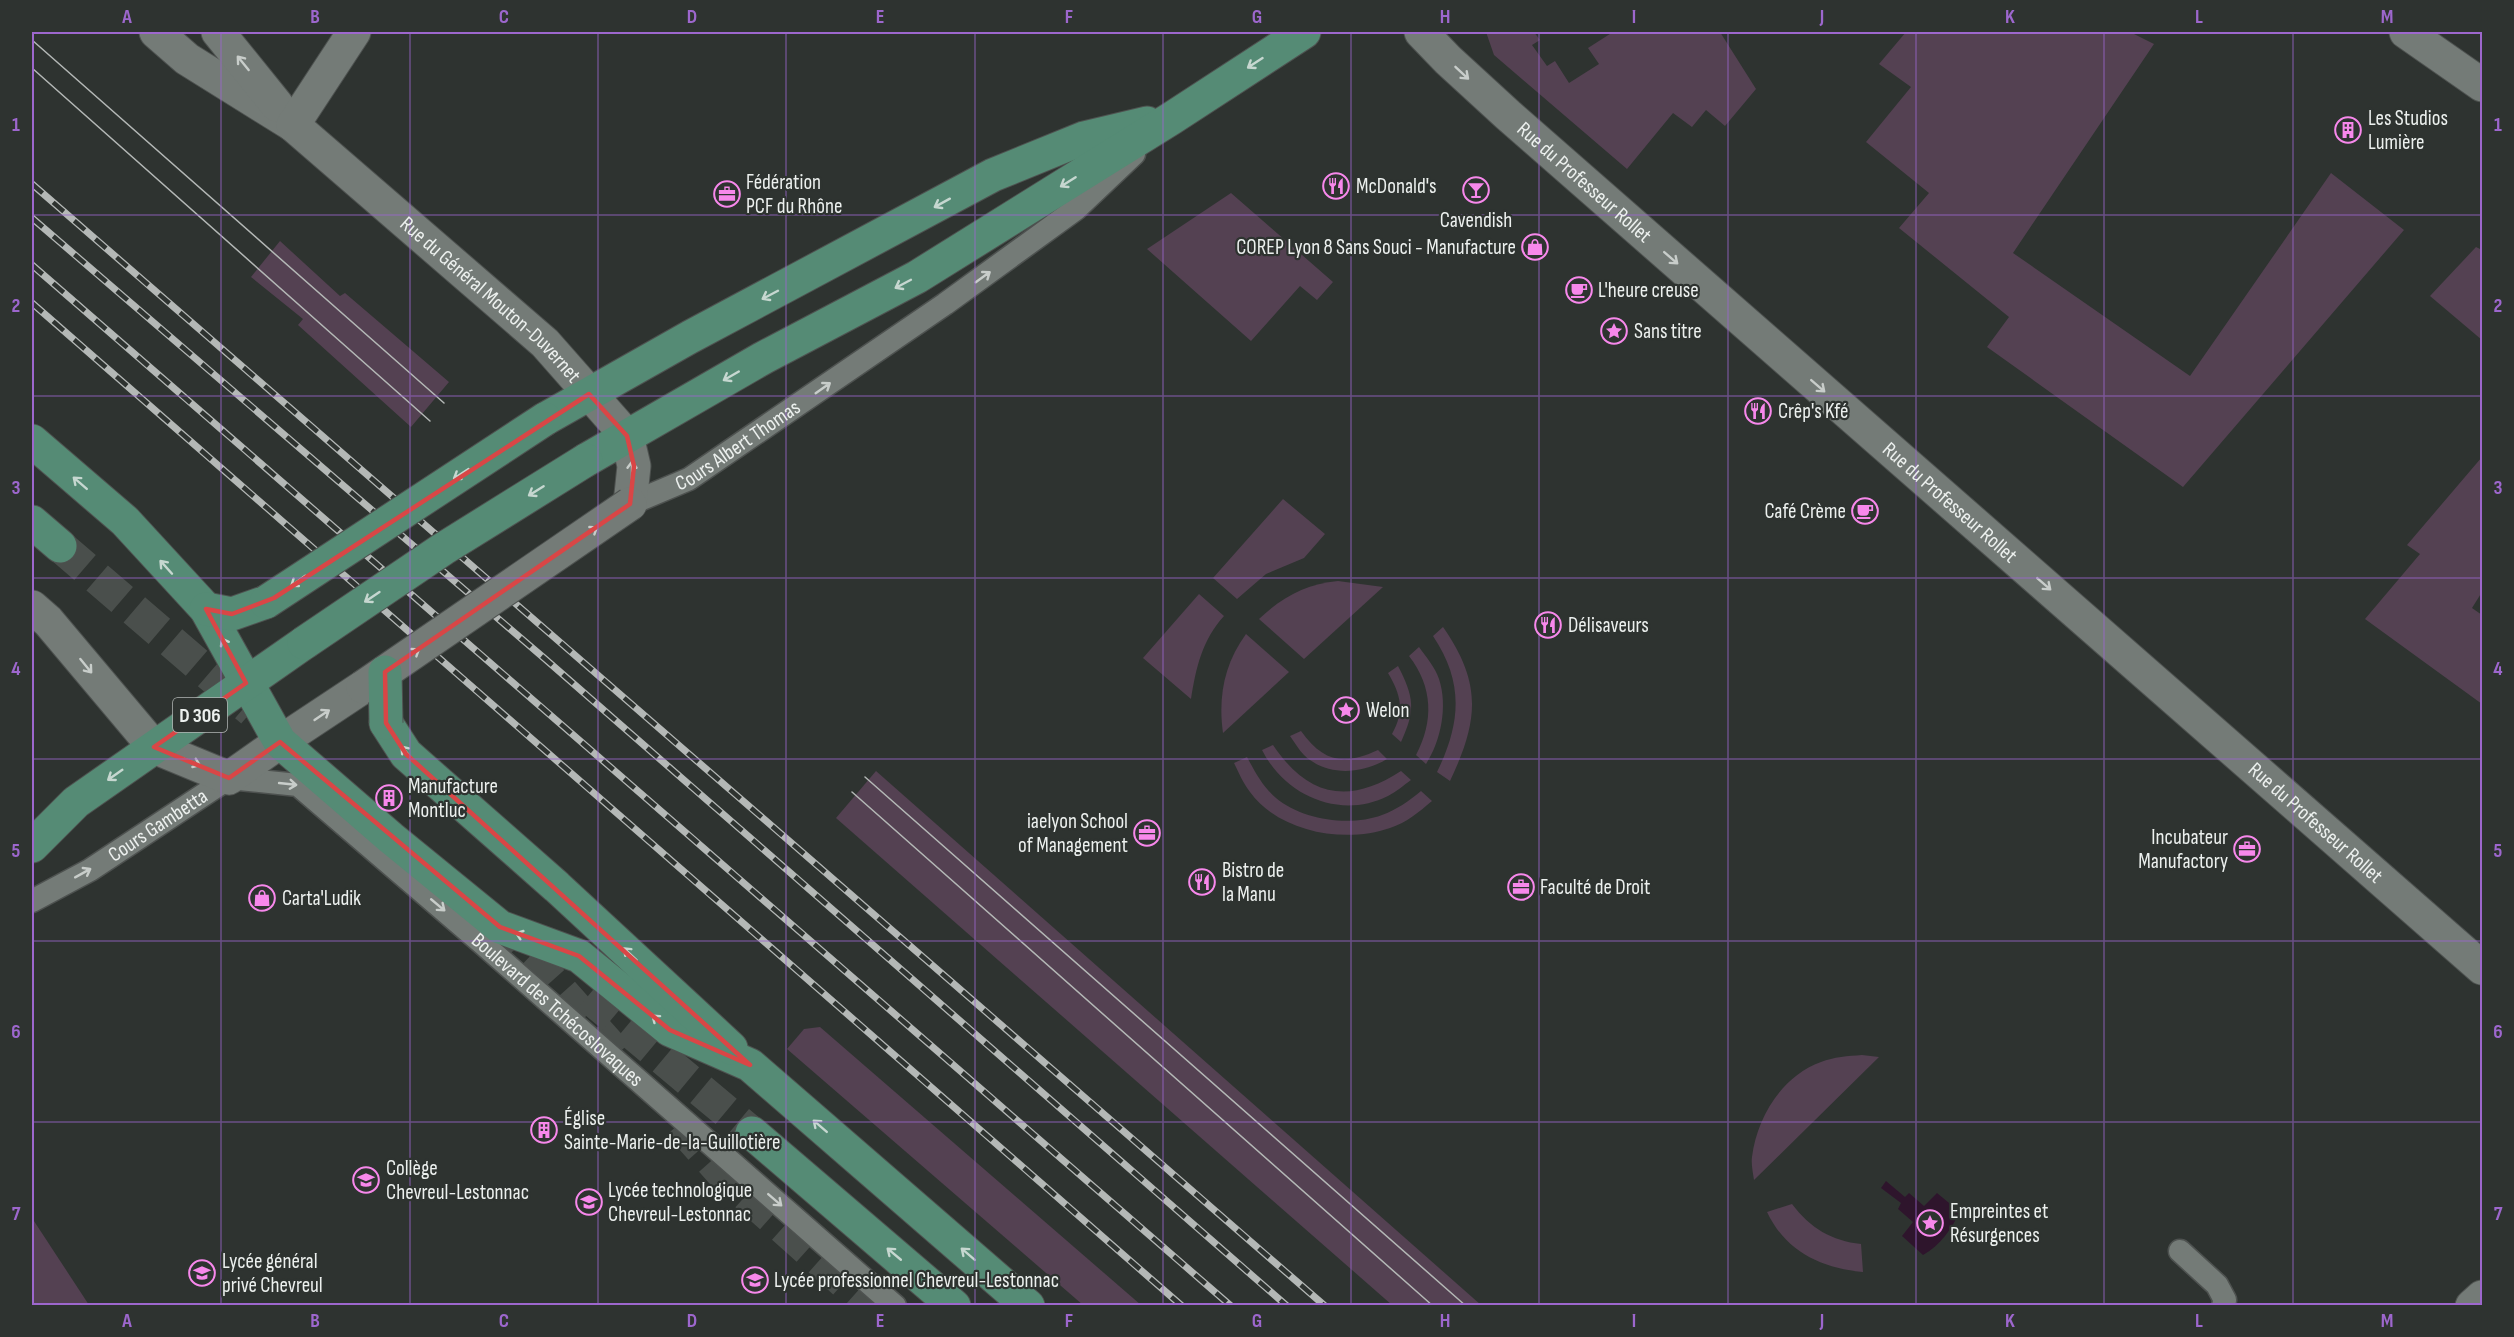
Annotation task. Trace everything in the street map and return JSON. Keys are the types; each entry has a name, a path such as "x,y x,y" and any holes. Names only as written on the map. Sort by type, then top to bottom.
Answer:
{"main road":[{"name":"Cours Albert Thomas","path":"246,682 443,549 586,460 763,358 917,276 1172,118 1304,32"},
{"path":"206,609 232,614 266,602 545,419 993,175 1084,138 1172,118"},
{"path":"32,441 125,521 206,609 280,742 391,838 500,927 579,956 670,1030 750,1065"},
{"path":"32,522 60,546"},
{"path":"374,679 386,723 406,754 557,886 750,1065 1028,1305"},
{"name":"D 306","path":"154,747 246,682"},
{"path":"32,846 76,802 154,747"},
{"path":"752,1133 954,1305"}],"street":[{"name":"Rue du Général Mouton-Duvernet","path":"156,32 187,59 293,125 545,343 627,436 634,466 630,504"},
{"name":"Rue du Général Mouton-Duvernet","path":"218,32 293,125"},
{"path":"293,125 354,32"},
{"name":"Rue du Professeur Rollet","path":"1421,32 1508,115 2482,968"},
{"path":"2406,32 2482,85"},
{"name":"Cours Albert Thomas","path":"280,742 630,504"},
{"path":"32,607 48,621 154,747 229,778"},
{"name":"Cours Gambetta","path":"229,778 280,742"},
{"path":"2472,1305 2482,1297"}],"lane":[{"name":"Cours Albert Thomas","path":"630,504 689,479 945,304 1076,209 1172,118"},
{"name":"Cours Gambetta","path":"32,901 90,870 229,778"},
{"name":"Boulevard des Tchécoslovaques","path":"229,778 298,785 895,1305"},
{"path":"2180,1251 2217,1285 2225,1300 2223,1305"}],"highlighted area":[{"path":"589,394 627,436 634,466 630,504 385,672 386,723 406,754 750,1065 670,1030 579,956 500,927 280,742 229,778 154,747 246,683 206,609 232,614 274,598"}],"shaded area":[{"path":"1486,32 1534,32 1540,40 1532,45 1547,66 1555,61 1569,83 1599,64 1588,48 1613,32 1720,32 1756,89 1725,126 1706,110 1692,127 1673,113 1627,169 1494,55"},
{"path":"1906,32 2130,32 2154,44 2013,253 2190,376 2331,173 2404,230 2183,487 1987,347 2009,317 1899,228 1929,193 1866,142 1911,87 1879,64"},
{"path":"1231,193 1333,282 1317,300 1300,286 1251,341 1147,249"},
{"path":"280,241 340,296 345,293 449,382 411,427 298,325 303,319 251,277"},
{"path":"2476,247 2482,250 2482,340 2430,296"},
{"path":"2482,457 2482,592 2472,608 2482,615 2482,704 2365,619 2420,554 2407,545"},
{"path":"1283,499 1325,534 1304,558 1266,574 1237,599 1213,578"},
{"path":"1338,581 1383,587 1304,659 1259,619 1295,593 1315,585"},
{"path":"1199,594 1224,616 1210,635 1201,655 1191,699 1143,658"},
{"path":"1443,627 1465,666 1472,702 1467,739 1450,781 1437,772 1451,737 1456,703 1450,670 1433,636"},
{"path":"1246,634 1289,672 1223,733 1221,707 1224,681 1232,657"},
{"path":"1419,647 1437,675 1443,700 1442,723 1436,745 1426,764 1416,755 1426,730 1427,692 1409,656"},
{"path":"1398,666 1407,686 1411,704 1409,721 1401,742 1392,734 1399,718 1400,703 1388,673"},
{"path":"1301,731 1318,749 1335,758 1355,758 1378,750 1387,759 1356,770 1334,770 1323,767 1304,755 1290,736"},
{"path":"1273,745 1300,776 1315,785 1331,790 1364,789 1401,771 1411,780 1391,794 1370,803 1333,804 1299,791 1285,780 1262,750"},
{"path":"1247,757 1271,794 1287,806 1313,816 1341,821 1369,819 1392,811 1421,791 1432,801 1401,823 1372,833 1353,835 1314,831 1278,817 1262,806 1243,782 1234,763"},
{"path":"876,771 1481,1305 1392,1305 836,818"},
{"path":"820,1027 1141,1305 1083,1305 787,1049 804,1029"},
{"path":"1862,1055 1879,1057 1754,1180 1752,1157 1759,1127 1783,1088 1807,1068 1821,1062"},
{"path":"1886,1181 1905,1197 1909,1193 1924,1206 1937,1193 1960,1212 1945,1236 1923,1255 1902,1236 1913,1222 1898,1209 1901,1203 1881,1188"},
{"path":"1792,1204 1806,1220 1822,1232 1841,1240 1861,1244 1863,1272 1819,1262 1806,1256 1784,1238 1767,1212"},
{"path":"32,1218 89,1305 32,1305"}],"tunnel":[{"path":"60,546 252,711"},
{"path":"494,923 535,962 621,1058"},
{"path":"588,996 752,1133"},
{"path":"679,1124 724,1175 871,1306"}],"tram line":[{"path":"32,40 444,403"},
{"path":"32,68 430,421"},
{"path":"865,777 1466,1306"},
{"path":"852,792 1433,1306"}],"railway":[{"path":"32,184 1325,1306"},
{"path":"32,218 544,658 1287,1306"},
{"path":"32,265 1231,1306"},
{"path":"32,303 1182,1306"}],"place":[{"name":"Les Studios Lumière","path":"2348,130"},
{"name":"McDonald's","path":"1336,186"},
{"name":"Cavendish","path":"1476,190"},
{"name":"Fédération PCF du Rhône","path":"727,194"},
{"name":"COREP Lyon 8 Sans Souci - Manufacture","path":"1535,247"},
{"name":"L'heure creuse","path":"1579,290"},
{"name":"Sans titre","path":"1614,331"},
{"name":"Crêp's Kfé","path":"1758,411"},
{"name":"Café Crème","path":"1865,511"},
{"name":"Délisaveurs","path":"1548,625"},
{"name":"Welon","path":"1346,710"},
{"name":"Manufacture Montluc","path":"389,798"},
{"name":"iaelyon School of Management","path":"1147,833"},
{"name":"Incubateur Manufactory","path":"2247,849"},
{"name":"Bistro de la Manu","path":"1202,882"},
{"name":"Faculté de Droit","path":"1521,887"},
{"name":"Carta'Ludik","path":"262,898"},
{"name":"Église Sainte-Marie-de-la-Guillotière","path":"544,1130"},
{"name":"Collège Chevreul-Lestonnac","path":"366,1180"},
{"name":"Lycée technologique Chevreul-Lestonnac","path":"589,1202"},
{"name":"Empreintes et Résurgences","path":"1930,1223"},
{"name":"Lycée général privé Chevreul","path":"202,1273"},
{"name":"Lycée professionnel Chevreul-Lestonnac","path":"755,1280"}]}
